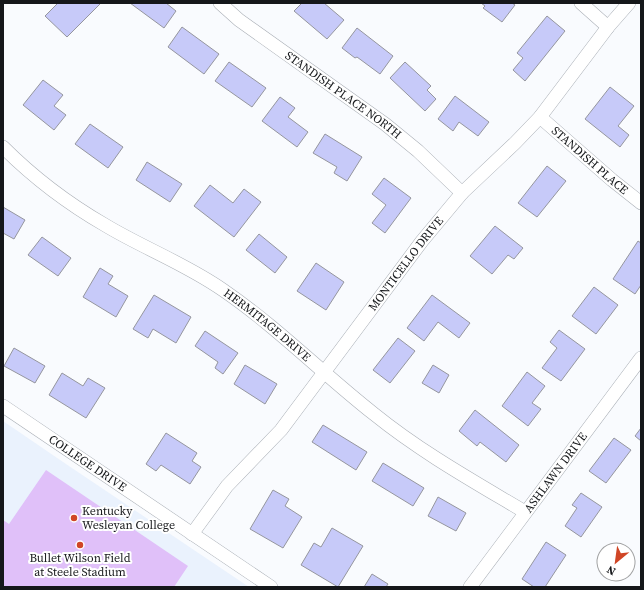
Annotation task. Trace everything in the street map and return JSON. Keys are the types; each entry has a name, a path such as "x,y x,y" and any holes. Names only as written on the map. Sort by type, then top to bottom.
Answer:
{"street":[{"name":"STANDISH PLACE NORTH","path":"220,3 239,20 384,124 418,151 462,193"},
{"path":"581,3 608,27"},
{"name":"MONTICELLO DRIVE","path":"192,534 227,486 281,430 325,373 422,240 462,193 540,117 608,27 629,3"},
{"name":"STANDISH PLACE","path":"540,117 612,180 641,203"},
{"name":"HERMITAGE DRIVE","path":"3,147 23,167 61,198 105,225 200,275 222,289 261,318 372,413 407,439 444,464 525,512"},
{"name":"ASHLAWN DRIVE","path":"470,587 641,358"},
{"name":"COLLEGE DRIVE","path":"3,406 271,587"}],"shaded area":[{"name":"Bullet Wilson Field at Steele Stadium","path":"3,421 63,462 249,587 3,587"},
{"name":"Bullet Wilson Field at Steele Stadium","path":"46,470 188,566 174,587 3,587 3,520 9,524"}],"building":[{"path":"58,3 101,3 67,37 45,16"},
{"path":"130,3 166,3 176,11 164,28"},
{"path":"302,3 324,3 344,20 327,39 294,11"},
{"path":"481,3 512,3 515,5 502,22 483,8 485,6"},
{"path":"547,16 565,31 525,81 513,70 523,58 517,53"},
{"path":"182,27 219,54 204,74 168,47"},
{"path":"357,28 393,56 380,74 342,48"},
{"path":"229,62 266,88 252,107 215,81"},
{"path":"405,62 431,86 427,90 436,99 425,111 390,78"},
{"path":"43,80 63,95 54,106 66,115 54,130 23,105"},
{"path":"610,87 634,106 618,126 629,135 620,147 585,119"},
{"path":"455,96 489,122 478,136 459,122 453,131 438,119"},
{"path":"280,97 295,108 288,117 308,132 297,147 262,121"},
{"path":"90,124 123,147 108,168 75,144"},
{"path":"325,134 362,157 347,181 334,173 337,167 313,153"},
{"path":"147,162 182,184 170,202 136,180"},
{"path":"547,166 566,181 537,217 518,203"},
{"path":"384,178 411,198 385,233 372,223 386,205 372,194"},
{"path":"210,185 233,203 244,189 261,202 234,237 194,206"},
{"path":"3,207 25,220 14,239 3,233"},
{"path":"495,226 523,248 514,259 508,255 492,274 470,256"},
{"path":"259,234 287,257 275,273 246,250"},
{"path":"42,237 71,258 58,276 28,255"},
{"path":"638,241 641,243 641,285 635,294 613,279"},
{"path":"316,263 344,282 326,310 297,291"},
{"path":"100,268 113,276 108,284 128,296 116,317 83,297"},
{"path":"594,287 618,305 596,334 572,316"},
{"path":"154,295 191,317 176,343 153,329 148,338 133,329"},
{"path":"432,295 470,323 459,338 438,322 424,341 407,328"},
{"path":"559,330 585,349 561,381 542,368 557,348 550,342"},
{"path":"205,331 238,353 223,374 215,368 218,362 195,346"},
{"path":"398,338 415,351 390,383 373,370"},
{"path":"14,348 45,366 35,383 4,366"},
{"path":"245,365 277,384 265,404 234,384"},
{"path":"433,365 449,375 439,393 422,383"},
{"path":"527,372 545,386 532,403 541,409 528,426 502,406"},
{"path":"62,373 83,386 88,378 105,388 86,418 49,395"},
{"path":"475,410 519,445 506,462 480,442 477,446 459,431"},
{"path":"323,425 367,452 356,470 312,442"},
{"path":"641,428 641,441 635,436"},
{"path":"166,433 197,453 192,461 201,467 190,484 161,465 156,471 146,464"},
{"path":"614,438 631,450 606,483 589,471"},
{"path":"383,463 424,488 413,506 372,481"},
{"path":"273,490 289,499 285,506 302,517 283,548 250,529"},
{"path":"581,493 602,507 581,537 565,526 577,508 572,505"},
{"path":"438,497 466,513 456,531 428,516"},
{"path":"332,528 363,546 338,587 301,565 314,543 321,547"},
{"path":"546,542 566,555 545,587 534,587 522,579"},
{"path":"372,574 388,584 386,587 364,587"}],"place":[{"name":"Kentucky Wesleyan College","path":"74,518"},
{"name":"Bullet Wilson Field at Steele Stadium","path":"80,545"}]}
